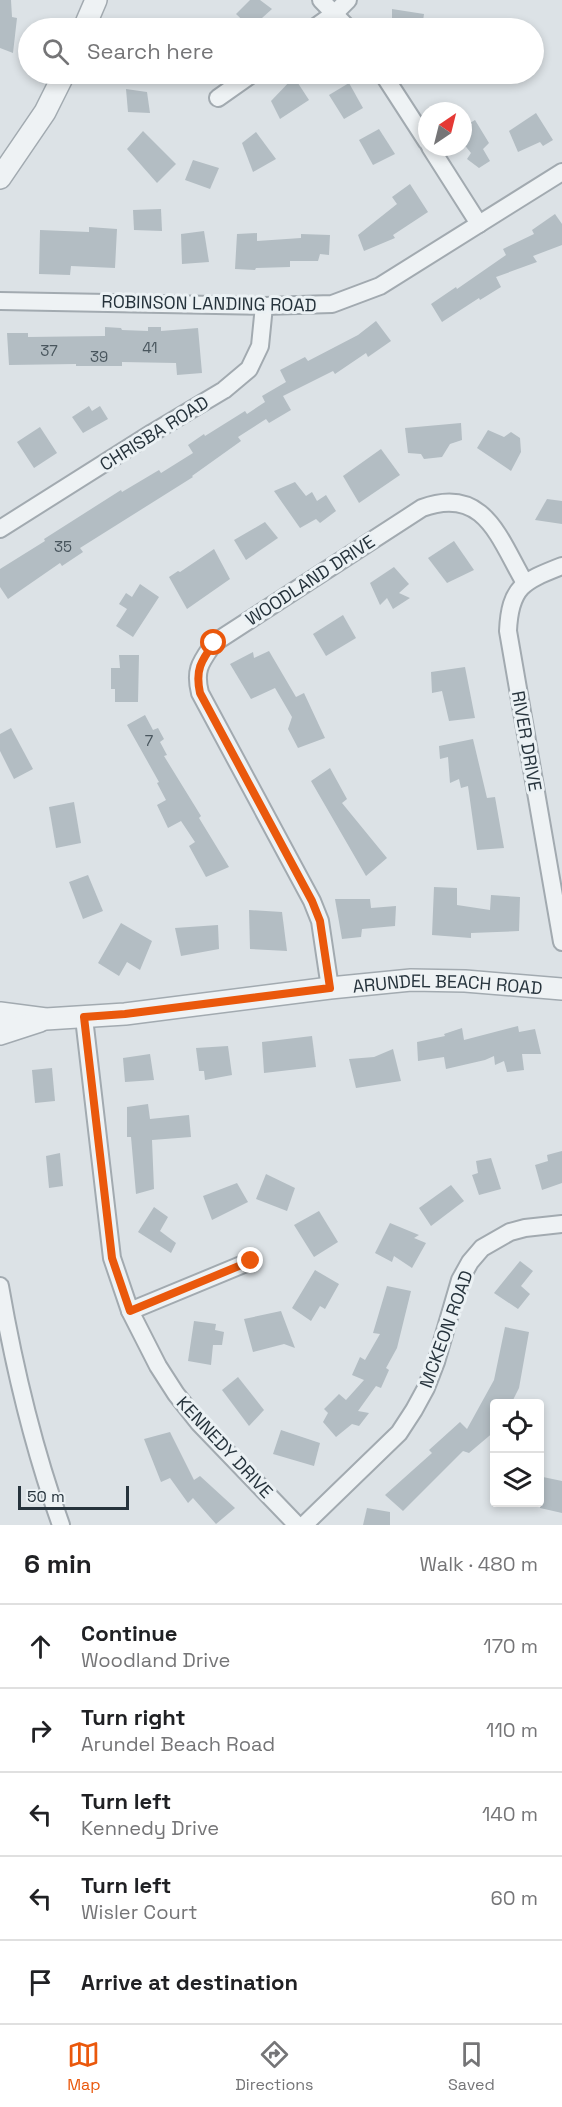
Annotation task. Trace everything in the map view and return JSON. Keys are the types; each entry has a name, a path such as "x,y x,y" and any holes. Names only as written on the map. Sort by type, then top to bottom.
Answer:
{"street":[{"path":"88,18 96,0"},
{"path":"321,0 339,18"},
{"path":"328,18 348,0"},
{"path":"0,178 45,112 59,84"},
{"path":"218,98 238,84"},
{"path":"389,84 418,128"},
{"path":"436,156 479,224"},
{"name":"ROBINSON LANDING ROAD","path":"0,301 264,306 332,304 380,286 562,172"},
{"name":"CHRISBA ROAD","path":"0,529 225,390 249,369 260,346 264,306"},
{"name":"WOODLAND DRIVE","path":"330,988 320,921 312,901 200,693 197,678 199,667 218,640 422,508 439,502 462,502 484,516 525,583"},
{"path":"525,583 562,566"},
{"name":"RIVER DRIVE","path":"525,583 514,597 509,613 508,631 562,942"},
{"name":"ARUNDEL BEACH ROAD","path":"0,1013 46,1019 84,1017 156,1011 330,988 411,980 562,988"},
{"name":"KENNEDY DRIVE","path":"84,1017 112,1258 130,1311 158,1366 176,1394 199,1423 297,1525"},
{"name":"ARUNDEL BEACH ROAD","path":"0,1034 46,1019"},
{"name":"MCKEON ROAD","path":"304,1525 399,1433 414,1410 426,1388 460,1280 470,1262 482,1248 510,1232 562,1224"},
{"path":"130,1311 251,1261"},
{"path":"0,1286 10,1347 26,1412 61,1525"}],"building":[{"path":"0,0 11,0 12,17 17,18 13,53 0,48"},
{"path":"250,0 260,0 272,9 262,18 240,18 236,14"},
{"path":"392,9 424,14 423,18 392,18"},
{"path":"287,84 299,84 309,100 280,119 271,101"},
{"path":"350,84 363,108 344,119 329,95"},
{"path":"126,89 147,92 150,113 128,112"},
{"path":"536,113 553,140 543,146 540,142 518,152 509,131"},
{"path":"475,120 489,143 483,149 490,161 479,168 467,159 472,156 472,122"},
{"path":"379,129 395,154 373,165 359,140"},
{"path":"143,131 176,164 157,183 127,149"},
{"path":"256,132 276,159 253,172 242,143"},
{"path":"193,160 219,168 210,189 185,180"},
{"path":"410,184 428,212 393,235 395,238 364,251 358,235 397,204 392,197"},
{"path":"161,209 162,231 134,230 133,210"},
{"path":"555,214 562,224 562,245 533,256 537,262 496,277 501,287 442,322 431,304 506,255 503,249 534,234 532,230"},
{"path":"89,227 117,229 115,268 71,266 70,275 39,274 40,230 89,232"},
{"path":"204,231 209,262 182,264 181,234"},
{"path":"257,233 257,241 301,238 301,234 330,235 329,255 320,254 318,261 290,261 290,267 235,269 237,234"},
{"path":"376,321 391,341 368,357 366,353 335,374 333,371 283,396 291,410 269,423 266,419 238,437 241,441 193,477 80,548 83,552 62,566 60,563 8,599 0,587 0,569 121,490 122,492 159,470 161,473 193,453 188,445 204,434 205,436 245,411 247,414 265,402 262,396 286,382 280,370 305,357 308,361 358,335"},
{"path":"105,327 148,331 148,327 161,327 161,331 198,328 202,373 177,375 176,363 122,362 122,366 9,365 7,333 28,333 28,337 105,336"},
{"path":"89,406 92,411 100,406 108,419 83,433 72,417"},
{"path":"461,423 462,440 450,444 442,457 424,459 421,454 408,453 405,428"},
{"path":"40,427 57,453 34,468 17,442"},
{"path":"488,430 504,437 511,432 520,438 521,452 511,471 477,448"},
{"path":"381,449 400,475 359,503 343,476"},
{"path":"295,482 306,496 312,492 317,501 326,495 336,511 320,523 316,519 300,528 274,491"},
{"path":"547,499 562,501 562,524 535,520"},
{"path":"265,522 278,538 246,560 234,540"},
{"path":"454,541 474,570 447,583 428,558"},
{"path":"214,549 230,579 187,609 169,577"},
{"path":"394,567 409,584 399,593 410,598 393,609 387,598 380,605 370,583"},
{"path":"140,584 159,597 133,637 116,626 127,609 119,604 126,593 132,597"},
{"path":"343,615 356,638 326,656 313,634"},
{"path":"269,651 296,697 304,693 325,738 298,748 288,729 292,717 275,688 251,699 230,664 253,652 254,658"},
{"path":"119,655 139,655 138,702 115,702 115,689 111,689 111,668 120,668"},
{"path":"465,667 475,718 449,721 442,691 432,693 431,672"},
{"path":"145,715 153,730 158,728 164,739 160,742 167,755 164,756 229,867 206,877 189,846 195,842 181,821 168,828 157,805 166,800 157,783 159,782 127,725"},
{"path":"11,728 33,769 14,779 0,751 0,734"},
{"path":"473,739 487,798 495,797 504,848 477,850 468,786 461,788 459,779 450,783 448,757 440,759 439,746"},
{"path":"330,768 347,799 342,803 387,858 366,876 311,781"},
{"path":"74,802 81,843 56,848 49,807"},
{"path":"88,875 103,911 83,919 69,882"},
{"path":"434,887 457,888 457,905 490,910 491,895 520,897 519,931 471,933 471,938 432,935"},
{"path":"335,899 370,899 371,908 396,906 395,926 362,929 361,937 342,939"},
{"path":"249,910 282,912 287,951 250,949"},
{"path":"121,923 152,941 140,970 127,962 119,976 98,963"},
{"path":"218,925 219,949 181,956 175,928"},
{"path":"518,1026 519,1032 535,1029 541,1054 522,1054 524,1070 507,1072 504,1061 495,1065 494,1056 446,1069 444,1057 418,1061 417,1042 445,1036 444,1034 462,1028 464,1040"},
{"path":"312,1036 316,1067 264,1073 262,1042"},
{"path":"228,1046 232,1075 205,1080 204,1071 199,1071 196,1048"},
{"path":"393,1049 401,1081 356,1088 349,1059 374,1057"},
{"path":"150,1054 154,1080 125,1082 123,1058"},
{"path":"52,1068 55,1101 35,1103 32,1070"},
{"path":"148,1104 150,1119 189,1115 191,1137 152,1140 154,1189 136,1194 131,1137 127,1137 127,1107"},
{"path":"562,1151 562,1183 542,1190 535,1165 548,1161 547,1155"},
{"path":"60,1153 63,1186 49,1188 46,1156"},
{"path":"491,1158 501,1189 479,1195 472,1175 478,1173 476,1161"},
{"path":"266,1174 295,1188 287,1211 256,1199"},
{"path":"237,1183 248,1202 212,1220 203,1196"},
{"path":"451,1185 464,1201 431,1226 419,1208"},
{"path":"154,1207 168,1217 160,1231 176,1243 171,1253 138,1232"},
{"path":"319,1211 338,1242 314,1257 294,1225"},
{"path":"390,1223 419,1235 414,1238 426,1243 412,1268 394,1256 392,1262 375,1253"},
{"path":"520,1261 533,1271 521,1286 530,1294 518,1309 494,1293"},
{"path":"315,1270 339,1284 325,1309 320,1306 311,1321 292,1308"},
{"path":"387,1286 411,1291 397,1348 386,1368 389,1370 381,1388 376,1386 358,1411 369,1413 359,1426 352,1424 336,1437 323,1422 328,1413 324,1409 339,1394 346,1400 364,1380 352,1375 360,1357 365,1360 380,1334 373,1333"},
{"path":"281,1311 295,1348 284,1344 253,1352 244,1319"},
{"path":"194,1321 216,1324 215,1330 224,1332 222,1345 213,1345 211,1365 188,1361"},
{"path":"505,1327 529,1332 519,1388 514,1399 490,1399 490,1435 469,1453 463,1451 403,1511 385,1495 432,1453 429,1450 460,1422 467,1429 494,1380"},
{"path":"238,1377 264,1410 249,1426 222,1390"},
{"path":"281,1430 320,1443 314,1466 273,1454"},
{"path":"170,1432 194,1480 200,1476 235,1508 216,1524 193,1498 188,1503 170,1478 161,1482 144,1439"},
{"path":"544,1477 562,1481 562,1513 540,1508 544,1507"},
{"path":"367,1508 390,1512 390,1525 363,1525"}],"route":[{"path":"214,643 199,667 197,678 200,693 312,901 320,921 330,988 125,1014 84,1017 112,1258 130,1311 251,1261"}]}
